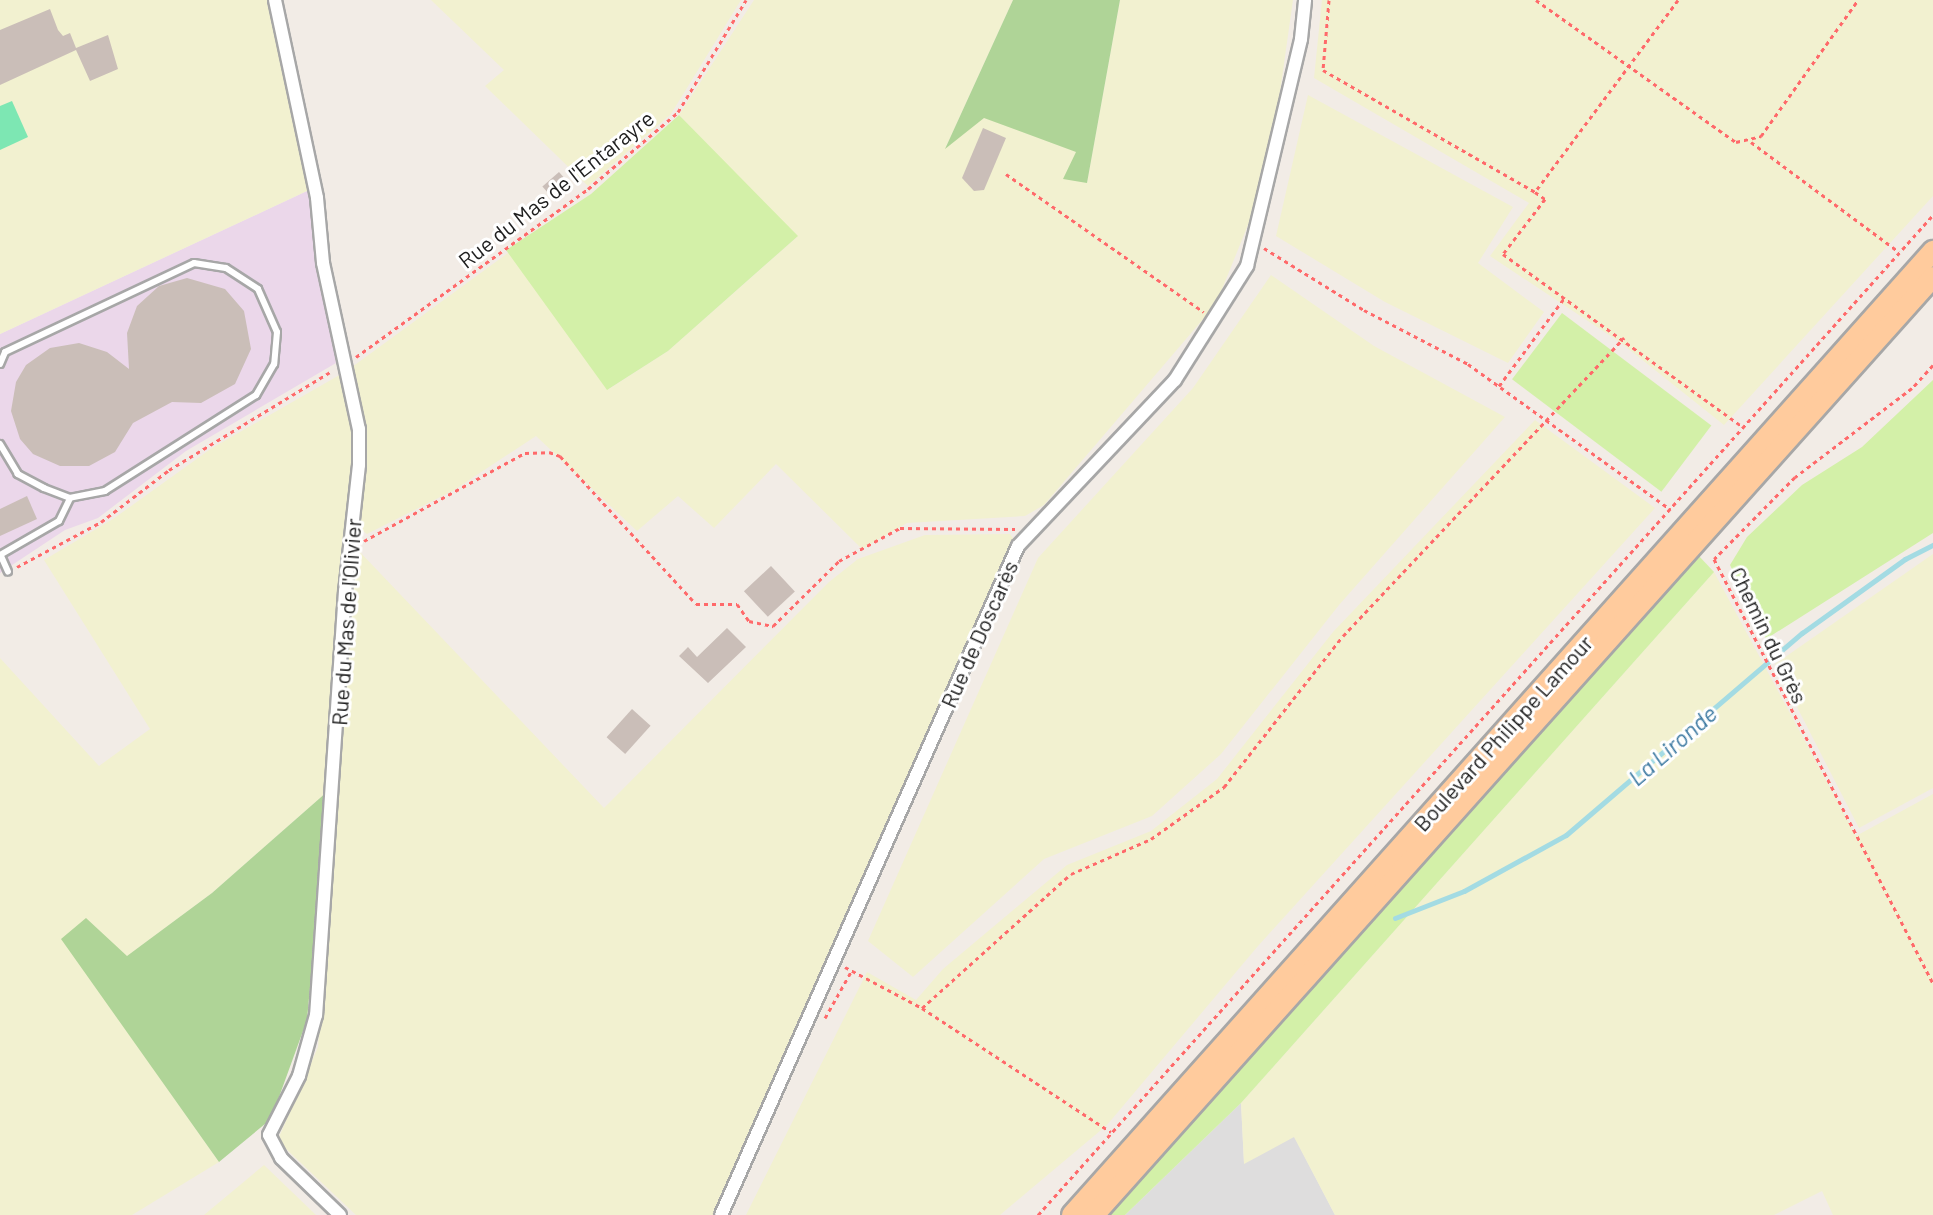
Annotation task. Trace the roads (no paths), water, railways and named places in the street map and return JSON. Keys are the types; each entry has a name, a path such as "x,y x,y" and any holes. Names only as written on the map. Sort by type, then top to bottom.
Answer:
{"main road":[{"name":"Boulevard Philippe Lamour","path":"1072,1215 1933,251"},
{"name":"Boulevard Philippe Lamour","path":"1094,1215 1933,277"}],"street":[{"name":"Rue du Mas de l'Olivier","path":"275,0 317,198 323,263 359,429 316,1015 299,1076 269,1135 281,1158 340,1215"},
{"name":"Rue de Doscarès","path":"721,1215 1018,546 1175,380 1247,266 1301,39 1305,0"}],"lane":[{"path":"0,364 5,352 194,263 226,268 258,289 271,309 277,332 274,364 256,395 105,491 70,498 18,474 0,444"},
{"path":"8,572 0,556 59,521 70,498"}],"waterway":[{"name":"La Lironde","path":"1395,918 1464,891 1566,835 1802,633 1905,559 1933,545"}]}
